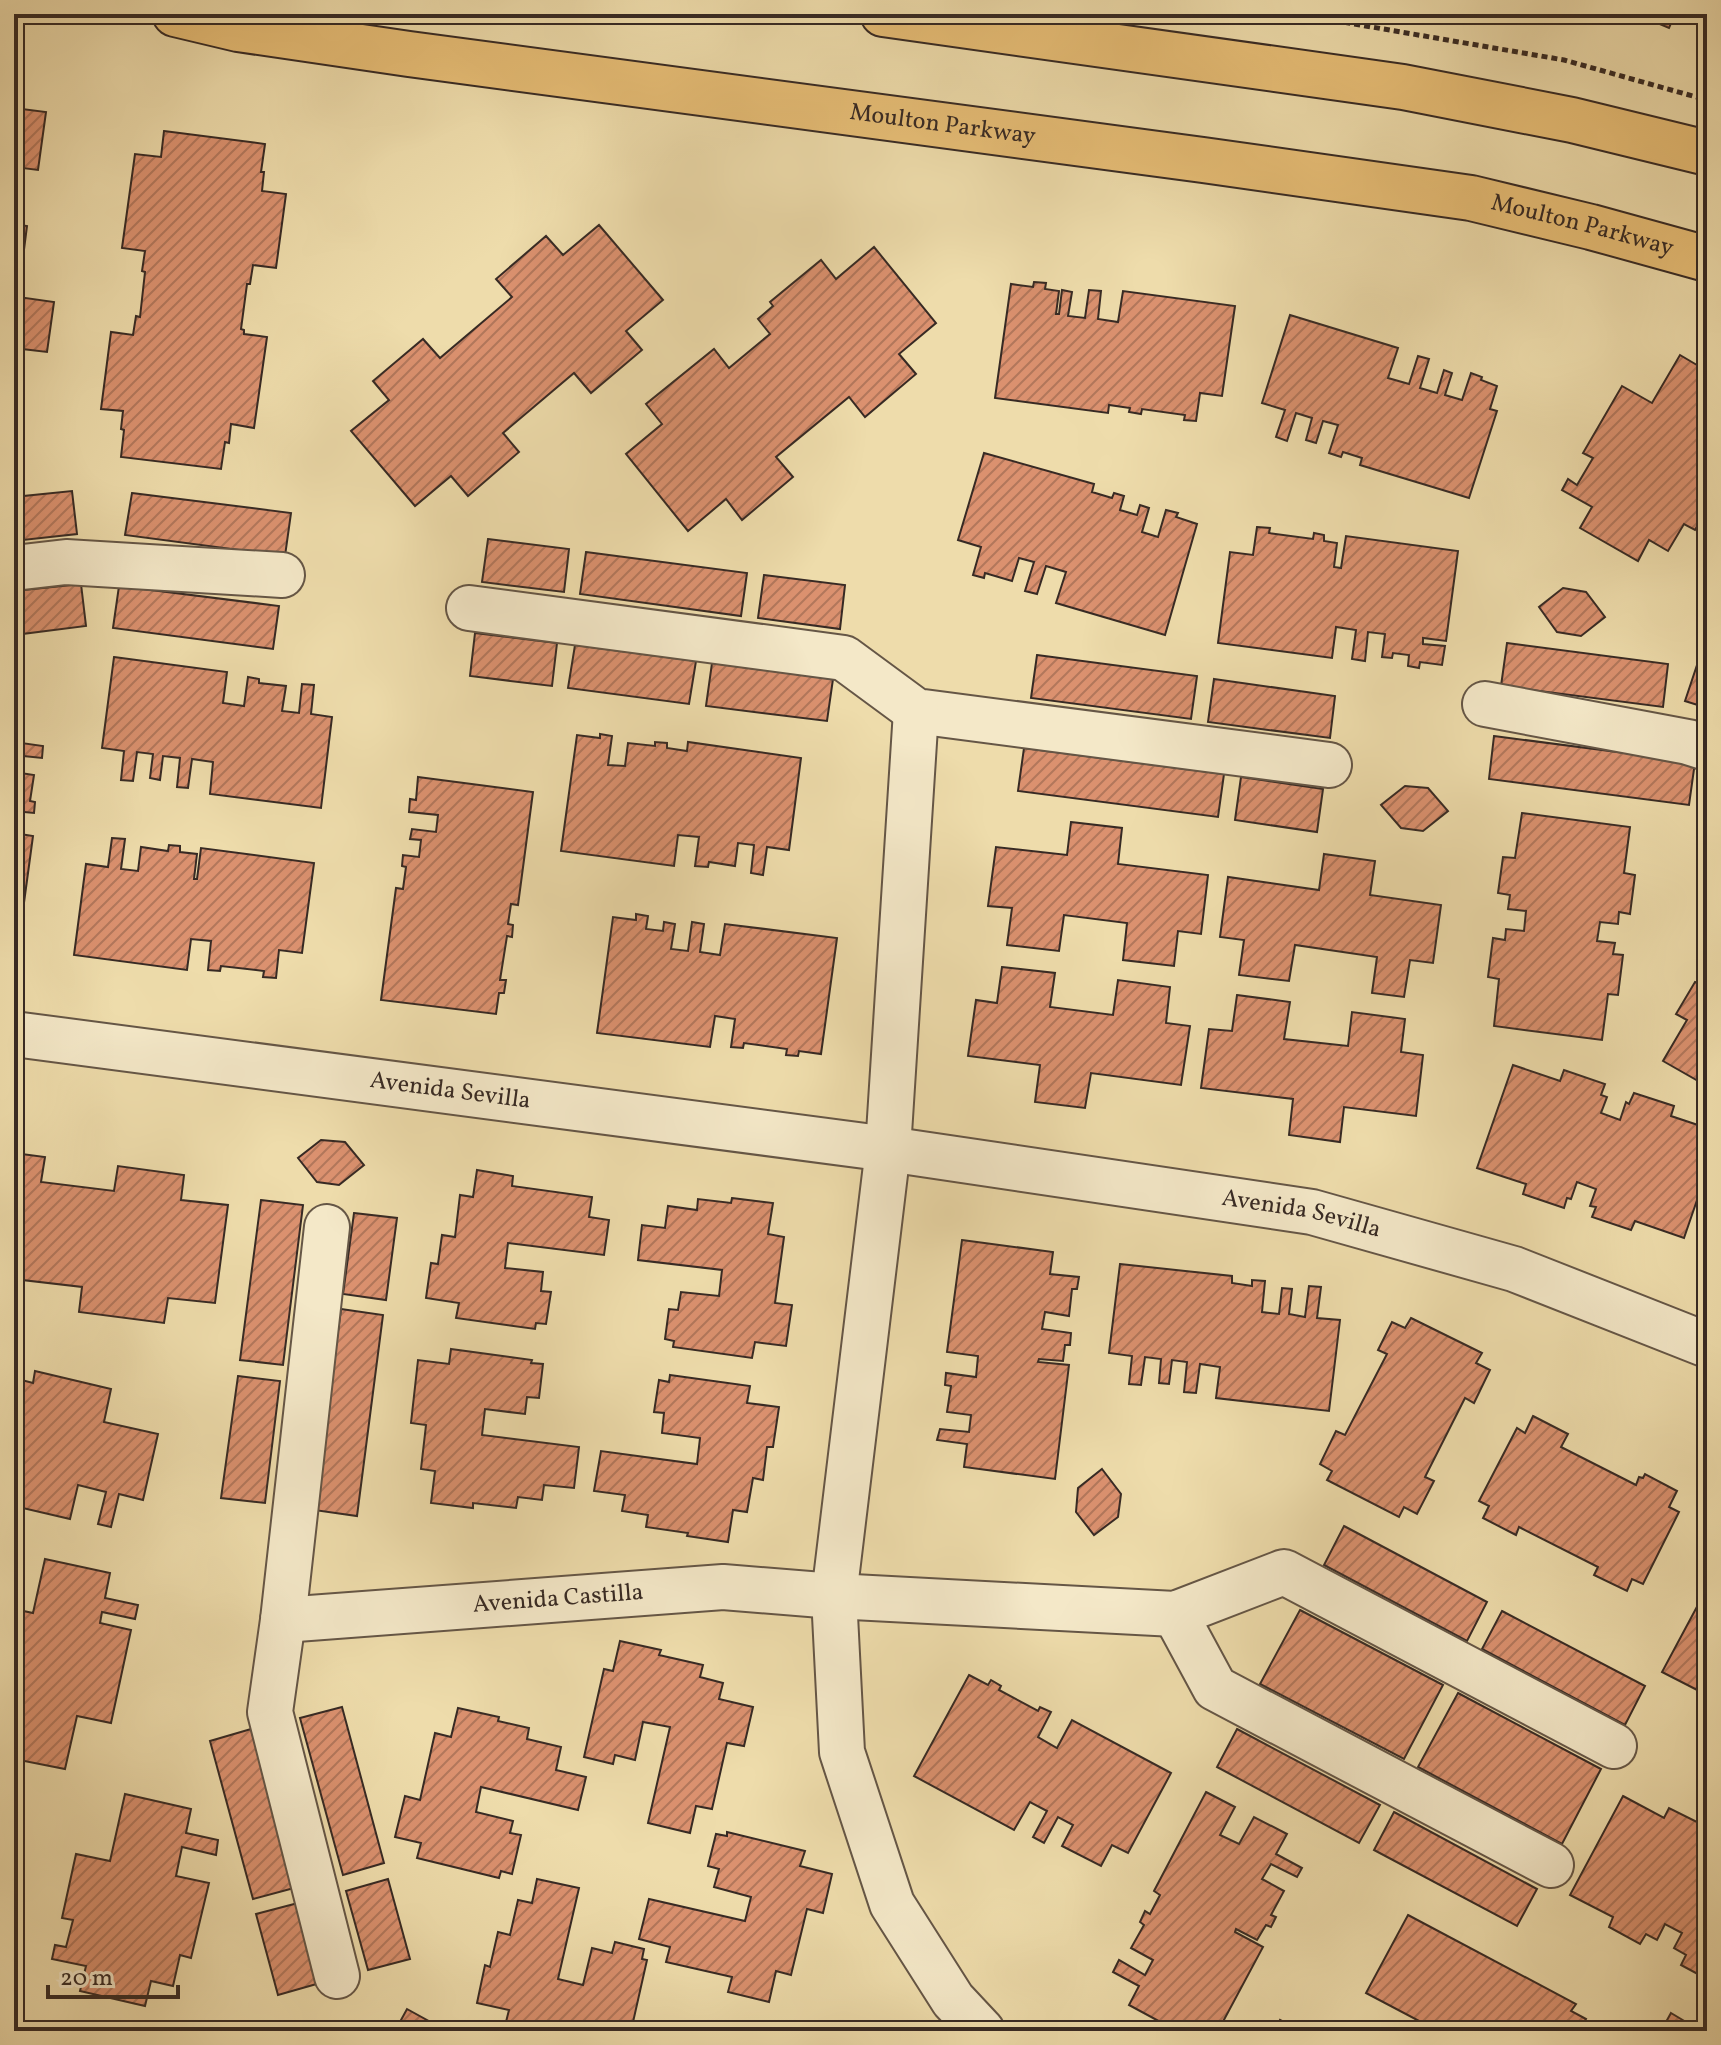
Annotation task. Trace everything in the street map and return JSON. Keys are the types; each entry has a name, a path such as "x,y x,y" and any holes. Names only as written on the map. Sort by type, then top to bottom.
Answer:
{"main road":[{"name":"Moulton Parkway","path":"175,14 238,29 409,54 1187,157 1471,198 1707,259"},
{"path":"883,14 1403,87 1572,120 1707,153"}],"street":[{"path":"14,568 66,562 282,575"},
{"path":"469,608 844,658 916,711 1329,765"},
{"path":"1485,704 1707,748"},
{"path":"916,711 888,1149 834,1596 842,1752 892,1904 953,2000 982,2031"},
{"name":"Avenida Sevilla","path":"14,1034 888,1149 1312,1212 1514,1269 1704,1339"},
{"path":"327,1227 270,1712 337,1976"},
{"path":"1551,1865 1215,1688 1175,1614 1284,1572 1614,1746"},
{"name":"Avenida Castilla","path":"283,1620 723,1587 1175,1614"}],"path":[{"path":"1285,14 1564,60 1707,100"}],"building":[{"path":"1636,14 1675,14 1669,28"},
{"path":"14,108 46,112 38,170 15,167 14,173"},
{"path":"164,131 265,144 262,191 286,194 276,268 253,265 250,284 247,284 241,329 244,334 267,337 254,428 231,424 221,469 121,457 123,411 101,409 111,332 133,335 136,316 140,317 145,251 122,248 135,154 161,157"},
{"path":"14,224 27,226 18,297 54,302 47,352 14,348"},
{"path":"599,225 663,300 626,331 642,350 591,393 574,373 503,433 519,452 468,496 451,476 415,506 351,431 389,400 373,381 423,339 440,358 512,297 496,279 546,236 563,255"},
{"path":"874,247 936,323 899,354 916,374 865,417 849,397 776,457 793,477 742,520 726,499 688,531 626,454 662,424 646,404 714,349 729,368 770,334 758,319 773,306 770,302 821,260 836,279"},
{"path":"1034,282 1046,283 1045,289 1059,291 1056,314 1059,314 1062,290 1072,292 1068,316 1085,318 1089,290 1101,291 1098,319 1118,322 1123,291 1235,306 1222,396 1200,393 1196,421 1184,420 1185,415 1142,409 1141,414 1129,412 1130,408 1109,405 1108,413 995,398 1011,284 1033,287"},
{"path":"1290,315 1398,348 1388,378 1409,384 1418,356 1429,359 1420,388 1437,393 1444,370 1452,373 1445,395 1462,400 1471,373 1497,386 1490,409 1497,411 1469,498 1360,465 1362,458 1343,452 1341,457 1329,453 1338,425 1323,421 1316,443 1306,440 1312,418 1296,413 1287,441 1276,437 1285,410 1262,403"},
{"path":"1680,355 1707,371 1707,439 1703,446 1707,449 1707,509 1695,530 1684,524 1668,551 1649,540 1638,561 1580,528 1592,507 1562,490 1568,479 1577,485 1593,458 1583,453 1622,386 1652,403"},
{"path":"984,453 1094,484 1092,492 1112,498 1114,493 1124,496 1120,510 1137,515 1140,505 1149,508 1142,532 1158,537 1166,510 1197,524 1165,635 1056,603 1066,572 1046,566 1037,594 1025,591 1034,562 1019,558 1012,581 985,573 984,578 973,575 981,547 958,540"},
{"path":"72,491 77,534 14,541 14,497"},
{"path":"132,493 291,513 285,556 125,535"},
{"path":"1257,527 1270,528 1269,533 1313,539 1314,533 1324,535 1324,541 1337,543 1334,567 1341,568 1346,536 1458,551 1446,641 1423,638 1423,644 1445,646 1442,665 1420,662 1419,668 1408,666 1409,655 1393,653 1392,658 1382,657 1385,634 1368,632 1365,661 1352,659 1356,630 1336,627 1332,658 1218,643 1230,552 1253,555"},
{"path":"488,539 569,549 564,592 482,582"},
{"path":"586,552 747,573 741,616 580,594"},
{"path":"764,575 845,585 840,629 758,618"},
{"path":"81,584 86,626 14,635 14,591"},
{"path":"119,586 279,606 273,649 113,628"},
{"path":"1563,588 1586,592 1605,617 1581,636 1557,632 1539,607"},
{"path":"475,633 557,643 552,686 470,676"},
{"path":"1507,643 1668,664 1663,707 1501,686"},
{"path":"575,645 696,661 689,704 568,688"},
{"path":"1037,655 1197,676 1191,719 1031,698"},
{"path":"114,657 227,672 223,703 244,706 248,677 259,679 259,683 286,686 282,711 299,713 302,684 314,685 311,714 332,717 321,808 210,794 213,762 192,759 188,788 177,787 180,758 163,756 160,780 150,778 153,754 137,752 133,781 121,780 124,751 102,748"},
{"path":"1699,659 1707,662 1707,708 1685,701"},
{"path":"712,663 833,679 827,721 706,706"},
{"path":"1214,679 1335,696 1330,738 1208,722"},
{"path":"600,734 612,736 608,765 625,766 628,743 655,746 655,742 667,743 667,748 687,751 688,742 801,758 789,850 767,847 763,875 751,873 754,845 738,843 735,866 709,862 708,867 695,866 699,837 678,835 674,866 561,851 577,735 600,738"},
{"path":"1494,736 1695,762 1689,805 1489,779"},
{"path":"14,742 43,746 42,758 14,755"},
{"path":"1024,748 1224,774 1218,817 1018,791"},
{"path":"14,772 34,775 30,801 35,802 34,813 14,811"},
{"path":"418,777 533,792 518,905 511,904 508,924 513,925 512,937 507,936 500,980 506,980 504,993 499,993 496,1014 381,1000 396,888 403,889 406,867 402,866 403,855 419,857 421,840 410,839 412,829 436,832 438,815 409,812 410,799 416,800"},
{"path":"1241,777 1323,789 1317,832 1235,820"},
{"path":"1405,786 1428,788 1448,811 1423,831 1401,828 1381,805"},
{"path":"1522,813 1630,827 1624,873 1635,875 1630,914 1619,912 1618,924 1600,922 1597,941 1615,943 1613,954 1623,955 1618,995 1608,994 1602,1040 1494,1026 1499,979 1488,977 1493,938 1505,940 1506,929 1524,931 1526,911 1508,909 1510,895 1498,893 1503,857 1515,858"},
{"path":"1071,822 1122,828 1118,864 1208,875 1201,934 1178,931 1174,966 1123,960 1127,923 1064,915 1059,951 1007,945 1012,908 988,906 996,847 1067,855"},
{"path":"14,833 33,836 18,947 14,946"},
{"path":"112,838 125,839 121,869 138,871 141,847 168,851 169,845 180,846 180,852 197,854 194,879 197,879 201,848 314,863 302,953 279,950 276,978 263,977 264,971 221,966 220,971 208,970 211,941 191,939 187,970 74,955 86,864 108,867"},
{"path":"1324,854 1375,861 1370,895 1441,905 1433,963 1410,960 1404,997 1372,993 1377,957 1295,945 1289,981 1239,975 1244,940 1220,937 1228,877 1319,890"},
{"path":"636,914 648,916 646,929 663,931 664,922 675,924 671,949 688,951 692,922 704,924 700,952 720,955 725,924 837,938 821,1054 799,1051 798,1056 786,1055 787,1049 744,1043 743,1048 731,1047 735,1019 715,1016 710,1047 597,1033 613,917 636,920"},
{"path":"1002,967 1055,973 1050,1007 1113,1015 1118,980 1170,987 1166,1023 1190,1026 1181,1085 1091,1073 1085,1108 1035,1102 1040,1065 968,1056 976,1000 997,1003"},
{"path":"1695,982 1705,987 1707,984 1707,1086 1663,1061 1687,1020 1676,1014"},
{"path":"1237,995 1290,1002 1284,1039 1348,1046 1352,1012 1405,1019 1401,1052 1423,1055 1416,1116 1344,1107 1340,1142 1289,1135 1293,1099 1201,1088 1209,1029 1232,1031"},
{"path":"1513,1065 1560,1081 1564,1070 1605,1084 1601,1095 1607,1097 1601,1113 1620,1120 1626,1102 1629,1104 1634,1093 1674,1106 1671,1116 1707,1128 1707,1171 1684,1238 1635,1221 1631,1230 1592,1217 1596,1207 1590,1206 1596,1189 1577,1182 1564,1208 1523,1194 1526,1184 1477,1168"},
{"path":"321,1140 345,1142 364,1165 339,1185 317,1182 298,1158"},
{"path":"14,1153 45,1157 41,1182 114,1191 118,1166 184,1175 181,1200 228,1205 215,1303 168,1298 164,1323 79,1312 82,1287 14,1279"},
{"path":"477,1170 513,1176 512,1186 592,1197 589,1217 609,1220 604,1255 508,1243 505,1268 543,1272 541,1291 551,1292 546,1324 536,1323 535,1329 456,1318 459,1303 426,1298 431,1263 438,1264 442,1235 455,1237 460,1195 473,1197"},
{"path":"732,1198 773,1203 768,1234 784,1237 775,1303 792,1305 786,1346 755,1342 752,1358 673,1347 674,1341 665,1339 669,1309 678,1310 681,1292 719,1296 722,1270 638,1260 642,1225 665,1228 668,1206 697,1210 698,1199 731,1203"},
{"path":"261,1200 303,1205 283,1365 240,1360"},
{"path":"354,1213 397,1218 386,1300 343,1294"},
{"path":"962,1240 1053,1252 1050,1274 1079,1277 1077,1289 1072,1289 1069,1316 1045,1312 1042,1329 1071,1333 1070,1345 1065,1345 1063,1361 1039,1359 1038,1362 1069,1365 1055,1479 964,1467 967,1444 937,1440 940,1429 969,1432 971,1415 947,1412 951,1386 945,1385 946,1373 976,1377 978,1356 947,1352"},
{"path":"1120,1264 1232,1276 1232,1283 1252,1286 1252,1280 1265,1281 1262,1312 1279,1314 1282,1288 1292,1289 1289,1314 1305,1317 1309,1286 1321,1287 1317,1318 1340,1320 1329,1411 1216,1398 1220,1367 1200,1364 1196,1393 1184,1392 1187,1362 1172,1360 1169,1384 1159,1383 1161,1359 1145,1357 1141,1385 1129,1384 1132,1356 1109,1353"},
{"path":"341,1309 383,1315 357,1516 314,1510"},
{"path":"1411,1318 1482,1353 1476,1363 1490,1370 1474,1403 1465,1398 1425,1477 1434,1481 1417,1514 1404,1507 1399,1517 1327,1480 1332,1471 1320,1464 1336,1431 1345,1435 1387,1354 1378,1350 1392,1322 1405,1328"},
{"path":"451,1349 543,1364 539,1398 527,1397 525,1414 485,1409 482,1435 579,1447 574,1488 544,1485 542,1500 518,1497 516,1508 473,1503 473,1508 431,1503 435,1471 421,1469 426,1425 411,1423 418,1360 449,1364"},
{"path":"35,1371 111,1389 104,1422 158,1434 143,1500 119,1494 111,1527 98,1524 106,1492 78,1485 70,1519 14,1506 14,1378 33,1383"},
{"path":"670,1375 750,1386 747,1403 779,1407 773,1447 767,1447 763,1480 753,1478 747,1512 733,1510 728,1542 646,1527 648,1515 622,1511 625,1495 594,1491 601,1451 697,1464 700,1438 662,1433 664,1413 654,1412 659,1380 669,1382"},
{"path":"238,1376 280,1381 265,1503 221,1498"},
{"path":"1533,1416 1568,1434 1561,1447 1636,1485 1639,1477 1643,1478 1645,1474 1677,1491 1669,1507 1679,1512 1643,1584 1632,1579 1627,1591 1594,1575 1598,1567 1519,1527 1516,1535 1483,1518 1489,1506 1479,1501 1517,1428 1525,1433"},
{"path":"1102,1469 1121,1494 1118,1517 1094,1535 1076,1512 1078,1488"},
{"path":"1344,1526 1487,1602 1467,1641 1324,1565"},
{"path":"45,1559 110,1573 105,1598 138,1605 135,1619 102,1612 100,1623 131,1630 111,1723 77,1716 65,1769 14,1759 14,1609 33,1613"},
{"path":"1707,1588 1707,1695 1662,1672"},
{"path":"1300,1610 1443,1685 1404,1759 1260,1684"},
{"path":"1502,1611 1645,1686 1625,1725 1482,1649"},
{"path":"620,1641 661,1650 659,1655 703,1665 700,1677 723,1683 719,1699 753,1707 744,1746 727,1743 712,1809 696,1806 690,1833 648,1823 670,1727 643,1722 635,1760 615,1755 613,1764 584,1757 604,1669 613,1671"},
{"path":"969,1675 988,1685 991,1680 1001,1686 999,1690 1038,1711 1040,1707 1051,1712 1038,1737 1057,1748 1072,1720 1171,1773 1128,1853 1112,1845 1101,1866 1062,1846 1073,1825 1058,1817 1044,1843 1033,1837 1047,1811 1030,1802 1014,1830 914,1776"},
{"path":"1458,1693 1601,1769 1562,1844 1418,1767"},
{"path":"342,1707 384,1863 343,1875 300,1718"},
{"path":"458,1708 499,1717 498,1721 529,1728 527,1739 561,1747 556,1770 586,1777 578,1810 481,1787 476,1812 513,1821 510,1833 521,1835 512,1874 501,1871 499,1878 417,1858 421,1843 395,1837 405,1796 420,1800 435,1733 451,1737"},
{"path":"251,1729 294,1888 253,1899 210,1741"},
{"path":"1237,1729 1380,1805 1359,1843 1217,1767"},
{"path":"1206,1792 1235,1807 1220,1835 1239,1844 1254,1817 1287,1834 1276,1854 1302,1868 1297,1877 1271,1864 1262,1879 1284,1891 1271,1915 1276,1917 1271,1927 1266,1925 1257,1940 1236,1929 1235,1932 1263,1947 1218,2031 1177,2031 1129,2005 1139,1986 1113,1972 1119,1960 1145,1975 1153,1960 1131,1948 1144,1925 1140,1922 1145,1911 1150,1914 1160,1895 1154,1891"},
{"path":"125,1794 191,1809 186,1833 218,1840 216,1855 182,1847 176,1876 209,1883 191,1958 180,1955 173,1986 151,1981 145,2006 80,1991 86,1966 52,1959 55,1945 66,1947 73,1920 62,1918 76,1854 110,1861"},
{"path":"1623,1796 1664,1818 1669,1808 1705,1826 1698,1838 1707,1843 1699,1859 1707,1863 1707,1979 1681,1965 1686,1955 1674,1948 1682,1933 1665,1924 1657,1940 1646,1934 1640,1944 1609,1927 1613,1917 1570,1895"},
{"path":"1394,1812 1537,1889 1517,1926 1374,1850"},
{"path":"727,1832 805,1851 800,1866 832,1874 823,1913 807,1909 791,1975 776,1971 769,2002 728,1992 732,1977 666,1962 670,1947 639,1939 649,1899 745,1921 751,1897 714,1887 719,1869 708,1866 716,1834 727,1836"},
{"path":"388,1879 410,1959 368,1970 346,1891"},
{"path":"537,1879 579,1888 558,1979 583,1985 592,1948 612,1953 615,1942 644,1949 642,1959 647,1960 631,2031 524,2031 505,2026 509,2010 477,2003 485,1965 490,1967 498,1932 510,1935 518,1900 532,1903"},
{"path":"298,1903 320,1983 278,1995 256,1914"},
{"path":"1408,1915 1576,2004 1571,2011 1586,2019 1579,2031 1438,2031 1366,1993"},
{"path":"407,2009 434,2024 436,2031 395,2031"},
{"path":"1671,2013 1701,2031 1661,2031"},
{"path":"1280,2020 1301,2031 1275,2031"},
{"path":"796,2023 831,2031 794,2031"}]}
